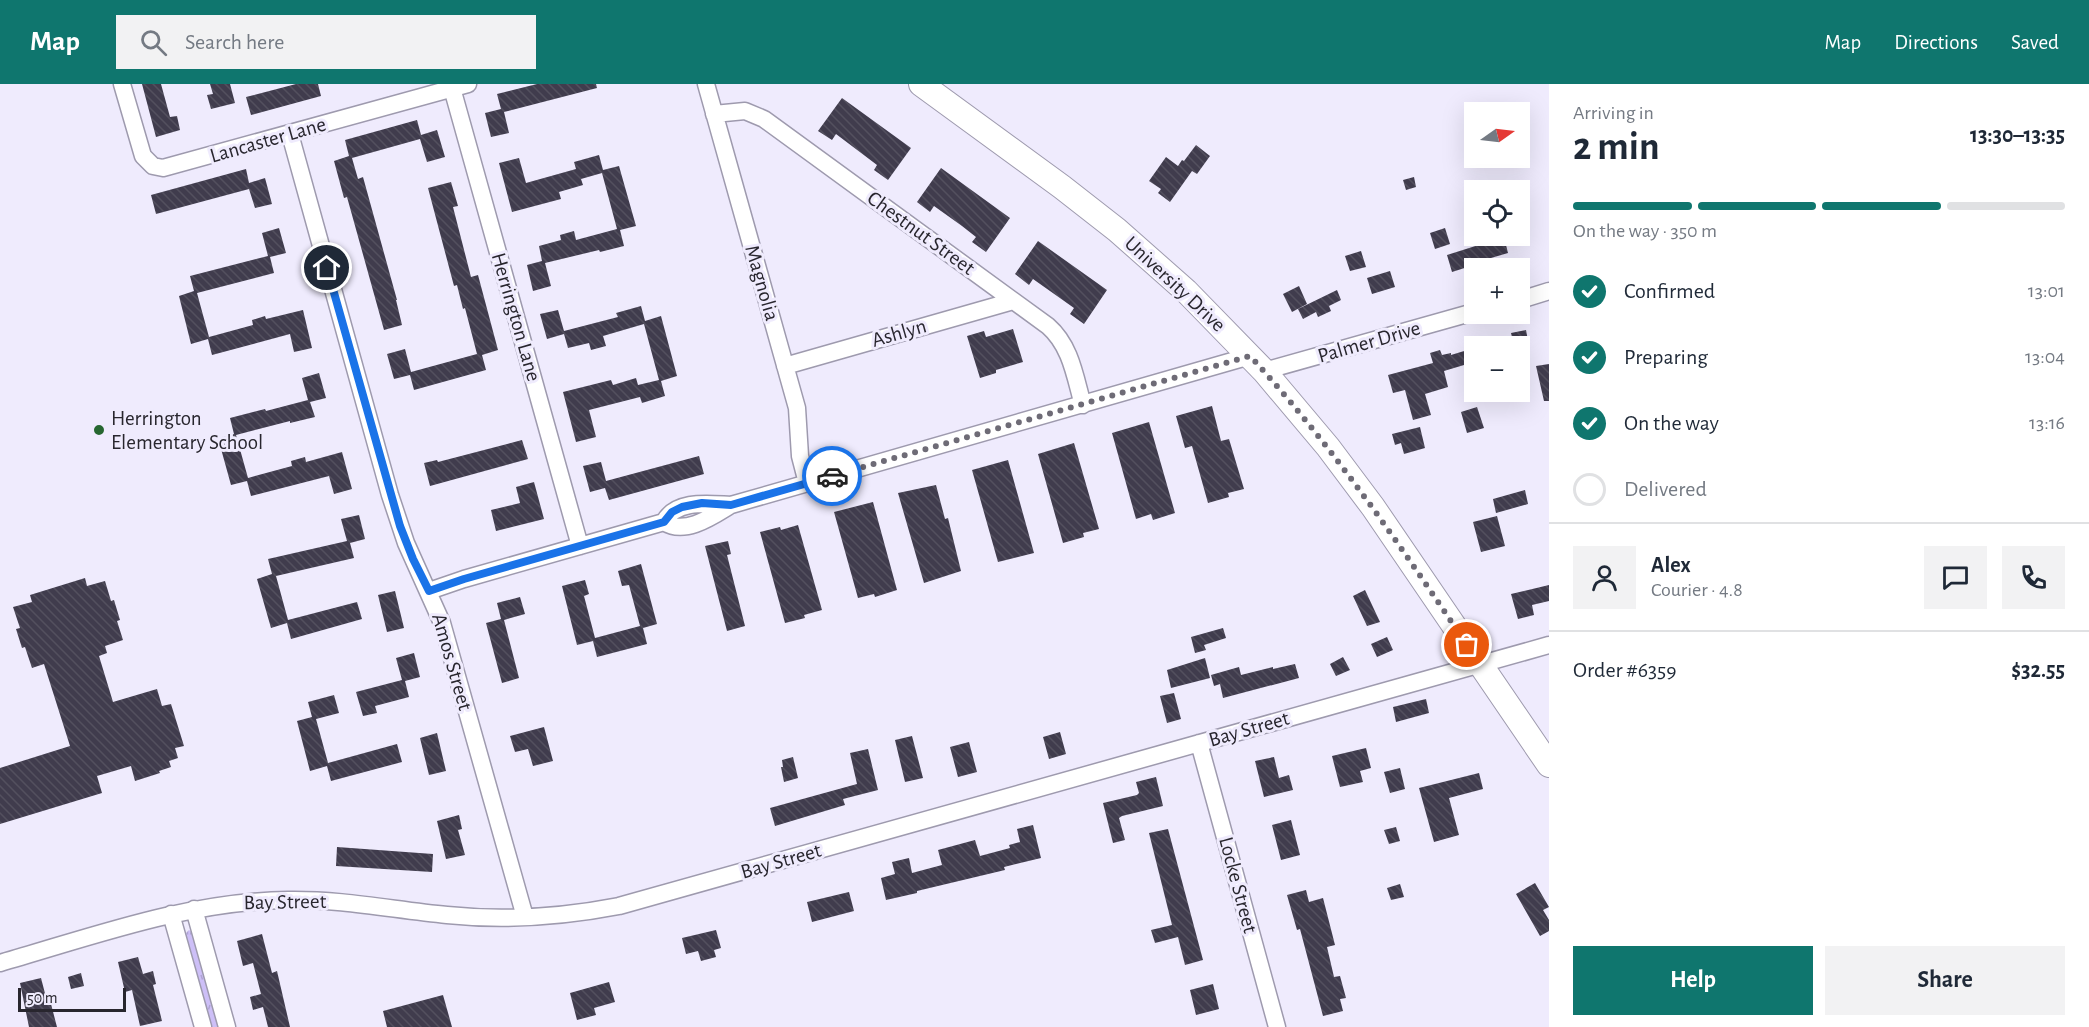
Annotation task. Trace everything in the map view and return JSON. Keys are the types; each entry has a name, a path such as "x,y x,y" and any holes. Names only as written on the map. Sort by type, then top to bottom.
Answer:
{"main road":[{"name":"University Drive","path":"921,84 1108,223 1186,291 1257,364 1298,410 1355,483 1549,765"}],"street":[{"name":"Lancaster Lane","path":"122,84 146,160 156,167 167,168 460,86"},
{"name":"Magnolia","path":"706,84 798,413 799,450 807,483"},
{"name":"Herrington Lane","path":"460,86 580,546"},
{"name":"Chestnut Street","path":"714,114 738,111 758,116 1048,326 1060,338 1068,354 1083,405"},
{"name":"Amos Street","path":"290,134 397,516 442,623 525,917"},
{"path":"1530,297 1549,291"},
{"name":"Ashlyn","path":"785,366 1014,301"},
{"name":"Palmer Drive","path":"429,591 664,522 672,512 682,507 702,503 731,505 1083,405 1464,314"},
{"name":"Bay Street","path":"0,963 171,914 250,902 338,901 468,917 525,917 572,914 639,901 1549,645"},
{"name":"Locke Street","path":"1199,743 1277,1027"},
{"path":"194,909 227,1027"},
{"path":"171,914 203,1027"}],"green space":[{"path":"189,930 192,932 220,1027 210,1027 185,934"}],"building":[{"path":"142,84 161,84 170,117 177,116 180,130 156,137"},
{"path":"210,84 230,84 235,103 211,109 207,95 213,94"},
{"path":"296,84 318,84 321,96 251,115 246,97"},
{"path":"537,84 596,84 597,88 504,112 509,133 491,137 485,113 501,109 497,94"},
{"path":"842,98 911,148 888,180 874,170 877,165 836,134 832,140 818,131"},
{"path":"417,120 421,135 437,130 445,157 427,162 420,139 352,158 358,179 363,177 402,325 384,330 347,197 344,198 334,161 349,156 345,140"},
{"path":"1196,145 1210,156 1197,174 1192,171 1170,202 1158,193 1161,189 1149,181 1166,157 1178,166"},
{"path":"599,155 603,170 619,166 636,226 620,230 624,246 545,263 551,286 533,291 527,265 542,261 539,246 561,240 560,235 574,231 576,240 617,229 602,173 581,179 583,185 559,192 561,199 512,212 499,163 519,158 526,183 576,169 574,162"},
{"path":"941,168 1010,218 986,252 972,242 976,237 962,226 934,206 930,212 917,202"},
{"path":"246,169 249,183 265,178 272,204 255,208 249,189 156,214 151,195"},
{"path":"1414,177 1416,187 1406,190 1403,180"},
{"path":"451,182 458,206 453,207 471,277 478,275 498,350 482,355 486,370 414,390 410,375 394,379 387,354 405,349 411,372 477,354 465,308 463,309 457,285 454,286 428,188"},
{"path":"279,228 286,253 270,257 274,273 197,293 209,337 253,325 252,320 265,316 266,319 303,310 312,348 294,352 290,334 212,355 208,339 191,344 179,296 194,291 190,276 268,256 262,233"},
{"path":"1445,228 1450,244 1435,249 1430,233"},
{"path":"1038,241 1107,290 1084,324 1070,314 1074,308 1033,279 1029,285 1015,274"},
{"path":"1476,246 1506,246 1508,253 1491,258 1464,258 1464,268 1452,272 1447,255"},
{"path":"1361,251 1366,267 1350,271 1345,256"},
{"path":"1390,271 1395,287 1372,294 1367,278"},
{"path":"1299,286 1307,304 1292,312 1283,294"},
{"path":"1337,290 1341,300 1329,306 1331,311 1318,317 1316,312 1303,319 1298,309"},
{"path":"641,306 645,321 661,316 677,376 661,381 665,396 642,403 640,397 589,410 596,437 576,442 563,392 611,380 613,385 636,378 638,385 659,380 644,324 603,336 606,346 591,350 589,343 568,348 564,334 547,339 540,314 558,310 564,331 618,317 616,313"},
{"path":"1013,329 1023,362 996,370 996,373 980,378 967,336 984,331 986,337"},
{"path":"1526,330 1527,336 1512,336 1511,333"},
{"path":"1440,350 1442,355 1451,353 1451,355 1464,351 1464,365 1444,371 1448,387 1425,394 1431,415 1413,420 1405,390 1393,393 1388,375 1433,363 1430,353"},
{"path":"1549,364 1549,401 1544,401 1536,366"},
{"path":"319,373 326,398 310,402 315,417 236,435 248,478 292,466 291,461 305,457 306,462 342,452 352,489 334,494 329,476 251,496 247,481 231,485 218,438 234,434 230,418 308,400 302,378"},
{"path":"1212,406 1221,441 1229,439 1244,489 1228,493 1229,497 1208,503 1192,446 1185,448 1176,416"},
{"path":"1477,407 1484,428 1467,433 1461,412"},
{"path":"1149,422 1175,513 1153,520 1151,514 1136,519 1112,433"},
{"path":"1420,427 1425,448 1404,454 1401,443 1395,445 1392,434"},
{"path":"522,440 528,459 430,486 424,463 437,460 438,462"},
{"path":"1074,443 1099,529 1083,533 1084,537 1063,543 1038,454"},
{"path":"699,456 704,474 609,500 605,488 590,492 583,466 601,462 606,481"},
{"path":"1008,460 1034,553 998,562 972,470"},
{"path":"534,482 544,519 496,531 491,510 520,503 516,487"},
{"path":"936,485 945,519 948,518 961,571 924,583 898,493"},
{"path":"1525,490 1528,504 1496,513 1493,499"},
{"path":"873,502 897,590 875,597 874,594 858,598 834,512"},
{"path":"359,515 365,539 350,543 354,558 276,576 288,620 357,602 362,619 291,639 287,623 271,628 257,579 272,574 268,559 347,541 341,519"},
{"path":"1497,516 1505,546 1481,552 1473,522"},
{"path":"798,525 822,610 804,615 805,618 785,623 760,532 780,527 781,530"},
{"path":"728,541 731,554 727,555 745,626 727,631 705,546"},
{"path":"641,564 657,624 643,628 647,644 597,657 593,641 577,645 562,586 585,580 589,594 584,596 595,638 640,626 629,585 622,586 618,571"},
{"path":"85,578 87,586 105,581 120,620 117,621 123,640 105,646 107,653 99,656 113,702 157,689 162,706 171,704 184,746 175,748 178,758 169,761 171,767 159,771 160,773 135,781 131,766 97,776 102,793 0,824 0,768 70,746 44,664 32,668 25,647 22,648 16,629 20,628 13,607 32,602 30,595"},
{"path":"1549,585 1549,601 1532,605 1534,615 1518,619 1511,594"},
{"path":"1365,590 1380,622 1367,626 1353,596"},
{"path":"395,591 404,628 387,632 378,595"},
{"path":"520,597 525,614 504,620 519,678 502,683 486,623 501,619 497,603"},
{"path":"1223,628 1226,638 1204,645 1206,650 1195,653 1191,637"},
{"path":"1387,637 1393,650 1377,657 1371,644"},
{"path":"414,653 420,677 405,681 409,697 375,706 377,713 363,716 356,692 402,680 396,658"},
{"path":"1343,657 1350,670 1336,676 1330,664"},
{"path":"1205,658 1210,678 1171,688 1167,670"},
{"path":"1295,664 1299,678 1223,698 1220,684 1214,686 1211,675 1239,667 1241,675"},
{"path":"1174,693 1181,719 1167,723 1160,696"},
{"path":"334,695 339,713 316,719 328,763 397,744 402,762 331,781 327,766 310,771 297,721 312,717 308,702"},
{"path":"1426,699 1429,713 1396,722 1393,707"},
{"path":"544,727 553,761 533,766 528,749 515,752 510,736"},
{"path":"1060,732 1066,754 1049,759 1043,737"},
{"path":"437,733 446,771 429,775 420,738"},
{"path":"912,736 923,778 905,782 895,740"},
{"path":"969,742 977,772 958,777 950,747"},
{"path":"1366,748 1371,768 1360,771 1363,782 1340,787 1332,756"},
{"path":"868,749 878,790 843,799 845,805 775,826 770,808 857,784 850,753"},
{"path":"793,757 798,778 784,782 782,760"},
{"path":"1274,757 1279,778 1289,775 1293,790 1264,797 1255,761"},
{"path":"1400,768 1405,789 1390,793 1384,772"},
{"path":"1479,773 1483,789 1449,798 1459,835 1434,842 1419,788"},
{"path":"1156,777 1163,806 1119,818 1125,840 1113,843 1103,803 1137,795 1139,793 1136,782"},
{"path":"459,815 462,829 458,830 465,855 446,859 437,821"},
{"path":"1291,820 1300,855 1281,860 1272,825"},
{"path":"1033,825 1041,858 1004,867 1005,870 886,900 881,878 895,874 892,862 909,858 912,873 942,865 938,850 975,840 980,856 1010,848 1009,845 1020,842 1017,829"},
{"path":"1396,827 1400,841 1389,844 1384,830"},
{"path":"1168,829 1203,960 1185,965 1178,937 1155,943 1151,930 1172,925 1149,833"},
{"path":"337,847 433,854 432,872 336,866"},
{"path":"1535,883 1549,907 1543,910 1549,920 1549,931 1540,936 1516,894"},
{"path":"1400,884 1404,897 1391,900 1387,888"},
{"path":"1306,890 1309,902 1323,898 1335,945 1327,947 1334,977 1340,976 1346,998 1340,999 1343,1011 1323,1016 1300,929 1297,930 1287,895"},
{"path":"849,892 854,911 812,922 807,902"},
{"path":"716,930 721,948 714,950 716,957 701,961 698,951 686,954 682,938"},
{"path":"262,934 272,973 277,971 290,1027 268,1027 263,1007 253,1010 250,997 261,994 253,963 243,966 237,941"},
{"path":"138,957 143,974 153,971 156,984 153,985 162,1021 140,1026 132,990 125,992 118,962"},
{"path":"81,973 84,986 71,989 68,977"},
{"path":"41,978 57,1027 29,1027 20,983"},
{"path":"609,982 615,1002 594,1008 596,1015 577,1020 570,993"},
{"path":"1213,984 1219,1009 1196,1015 1190,990"},
{"path":"443,995 452,1027 387,1027 383,1011"}],"way so far":[{"path":"832,476 1250,356 1298,410 1350,476 1467,645"}],"place":[{"name":"Herrington Elementary School","path":"99,430"}],"route":[{"path":"327,268 390,495 413,559 429,591 664,522 672,512 682,507 702,503 731,505 832,476"}]}
